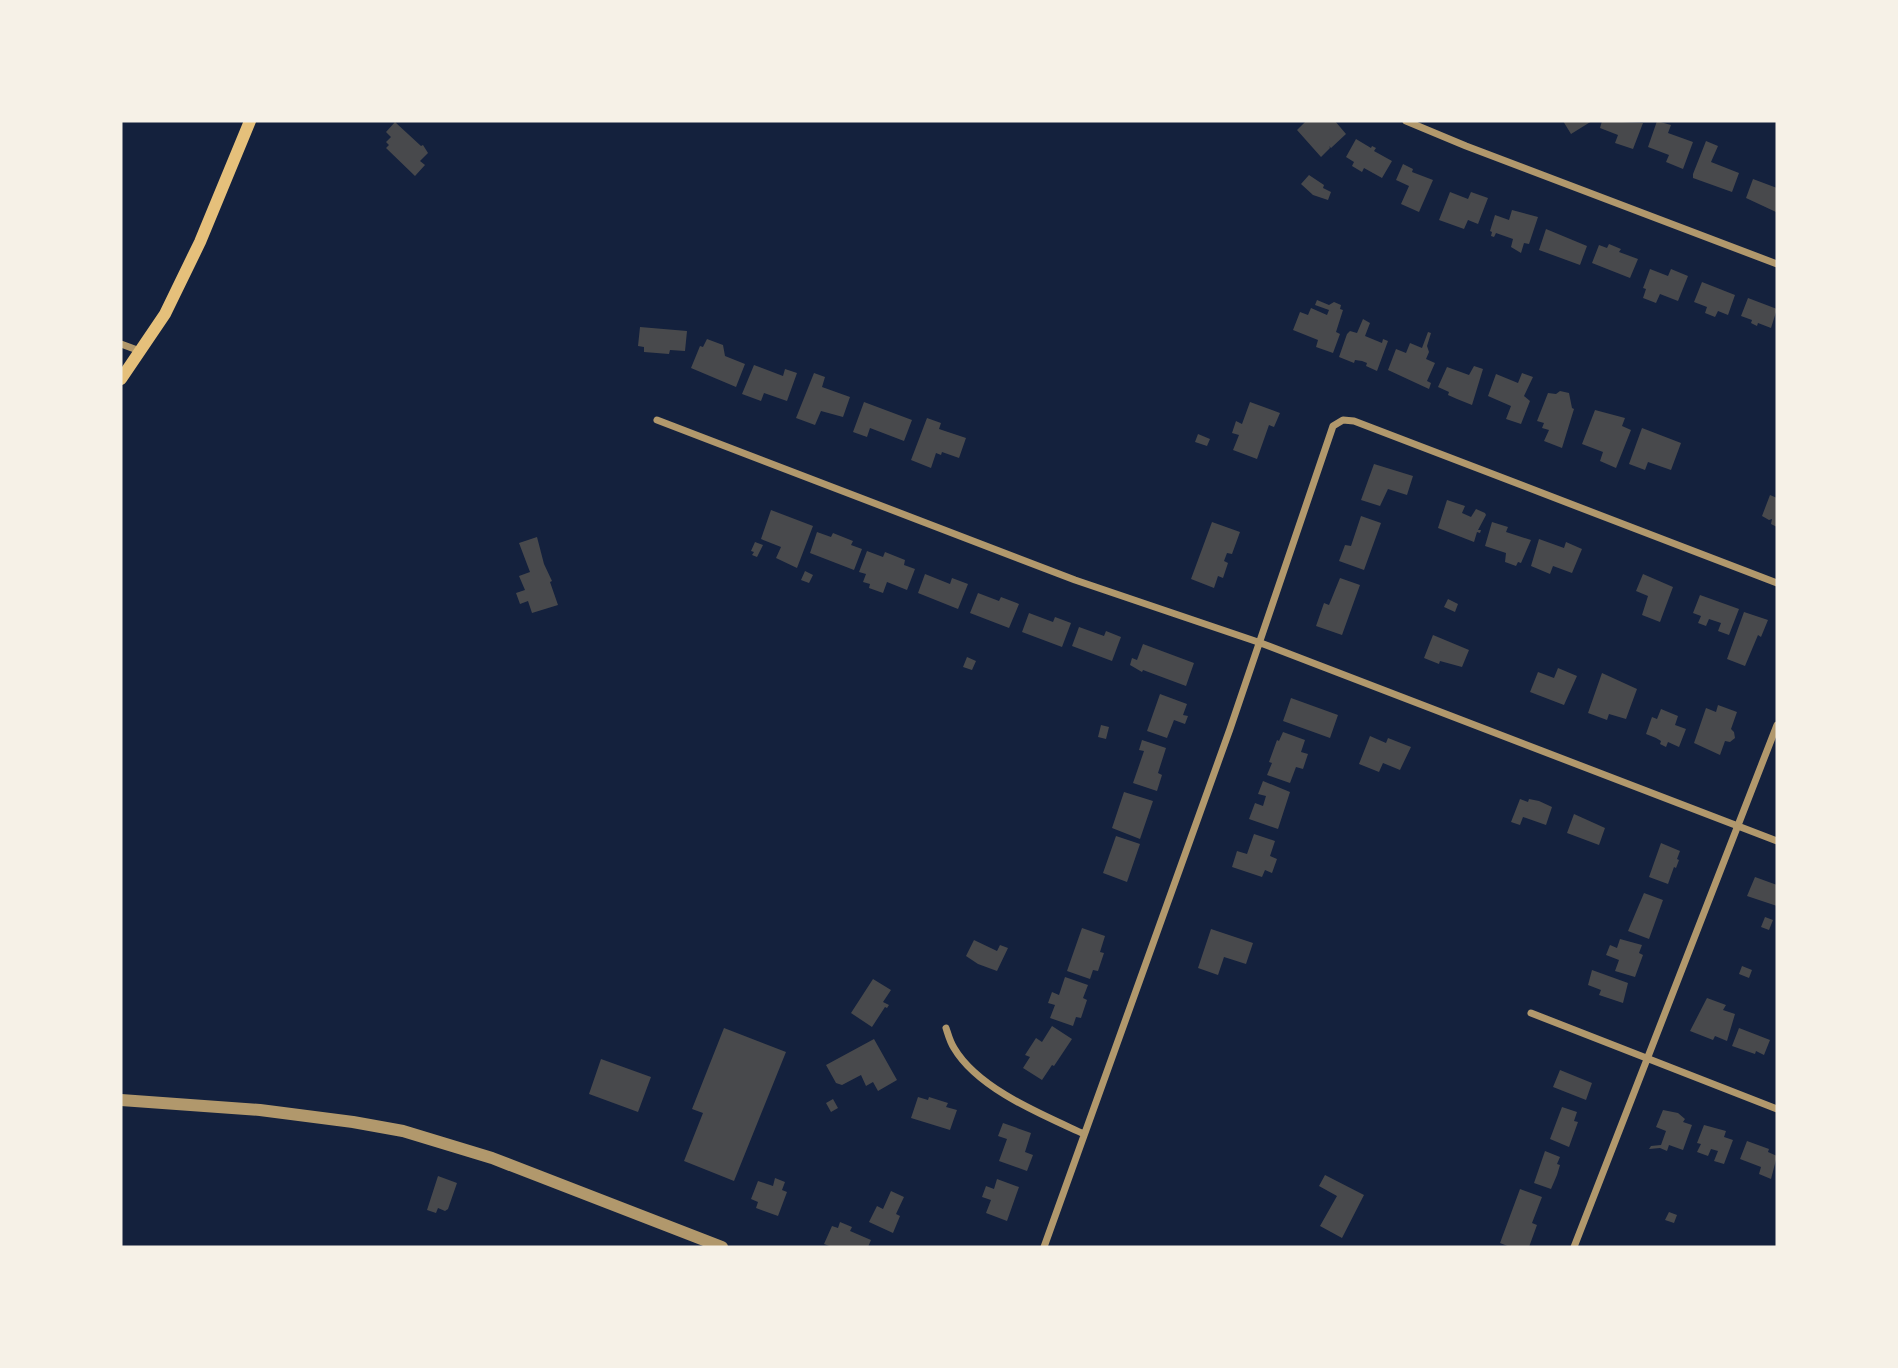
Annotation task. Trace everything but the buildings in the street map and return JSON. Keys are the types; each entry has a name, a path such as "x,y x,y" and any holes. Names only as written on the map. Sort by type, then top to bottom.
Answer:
{"main road":[{"path":"121,379 165,314 200,242 250,121"}],"street":[{"path":"1406,121 1777,264"},
{"path":"121,344 140,352"},
{"path":"656,420 1075,580 1258,642 1777,841"},
{"path":"1044,1247 1225,742 1334,426 1343,420 1354,421 1777,583"},
{"path":"1574,1247 1777,725"},
{"path":"1531,1013 1777,1108"},
{"path":"946,1028 954,1049 989,1084 1041,1114 1084,1134"},
{"path":"121,1100 260,1110 403,1131 492,1158 722,1247"}]}
